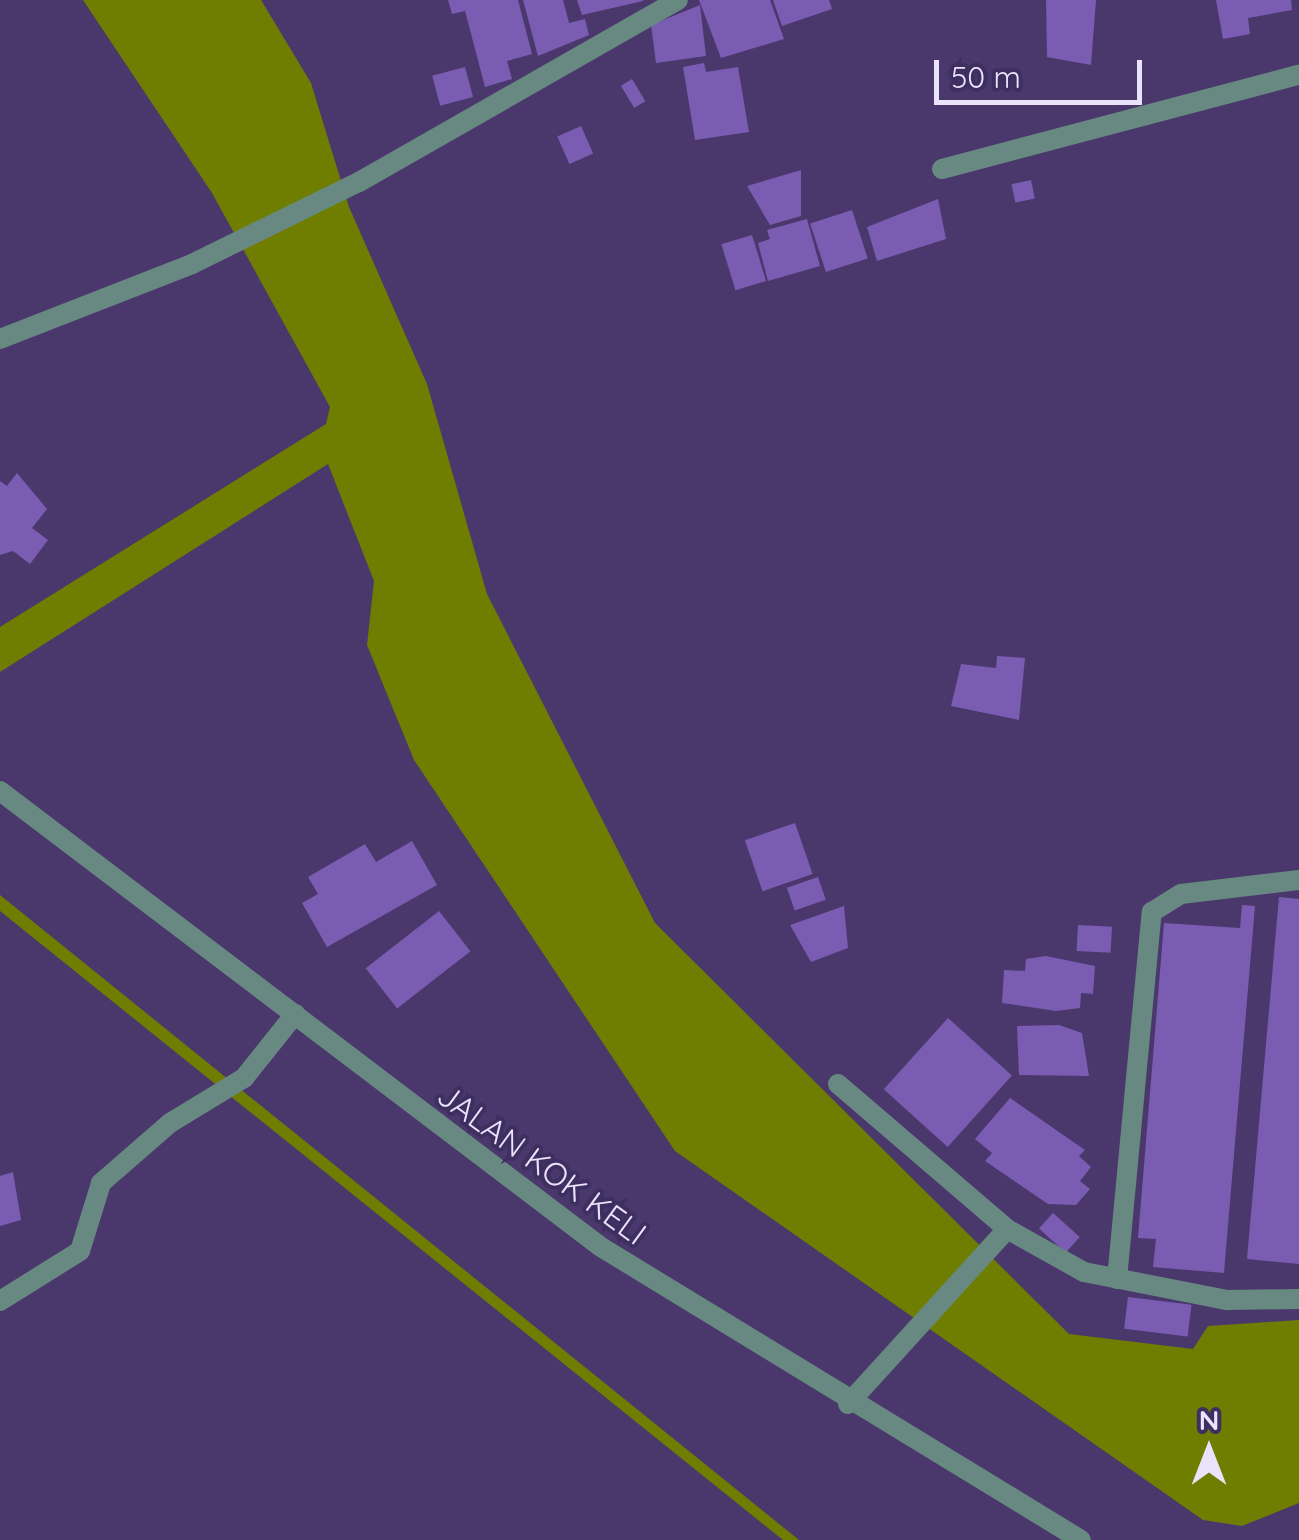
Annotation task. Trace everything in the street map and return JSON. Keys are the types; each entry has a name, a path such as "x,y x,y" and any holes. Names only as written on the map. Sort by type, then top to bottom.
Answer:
{"street":[{"path":"0,339 192,264 358,182 678,0"},
{"path":"942,169 1299,75"},
{"name":"JALAN KOK KELI","path":"0,791 601,1247 848,1404 1081,1540"},
{"path":"1117,1279 1152,912 1181,894 1299,880"},
{"path":"0,1301 51,1278 80,1251 101,1182 244,1078 295,1014"},
{"path":"838,1084 1006,1229 1064,1265 1227,1300 1299,1300"},
{"path":"848,1404 1006,1229"}],"shaded area":[{"path":"83,0 261,0 311,83 349,207 427,384 487,594 655,923 1069,1334 1193,1349 1208,1326 1299,1320 1299,1503 1242,1526 1203,1520 675,1151 414,760 367,645 374,581 328,464 0,672 0,627 326,424 330,407 212,193"},
{"path":"0,895 799,1540 783,1540 0,911"}],"building":[{"path":"448,0 518,0 532,54 507,61 512,79 485,87 465,11 452,14"},
{"path":"523,0 563,0 569,23 585,19 589,35 538,56"},
{"path":"577,0 643,0 643,1 582,15"},
{"path":"699,0 770,0 784,39 721,58"},
{"path":"773,0 829,0 832,9 782,26"},
{"path":"1046,0 1096,0 1091,65 1047,57"},
{"path":"1216,0 1291,0 1292,10 1248,18 1250,34 1223,39"},
{"path":"700,5 706,56 656,63 651,25"},
{"path":"704,63 706,72 738,67 749,132 695,140 683,67"},
{"path":"465,67 473,97 440,106 432,76"},
{"path":"632,79 645,101 634,108 621,86"},
{"path":"581,126 593,153 569,164 557,137"},
{"path":"801,170 801,216 770,225 747,186"},
{"path":"1031,180 1035,199 1015,203 1011,184"},
{"path":"938,199 946,239 877,261 867,227"},
{"path":"852,210 868,259 826,272 810,224"},
{"path":"807,219 820,266 768,281 758,243 770,239 767,230"},
{"path":"752,235 766,281 735,290 721,244"},
{"path":"17,473 47,509 32,528 48,540 30,564 13,551 0,555 0,481 7,486"},
{"path":"997,656 1025,658 1019,720 951,706 961,664 996,668"},
{"path":"795,823 813,874 762,891 745,840"},
{"path":"412,841 437,885 327,947 302,903 318,894 308,877 365,844 376,862"},
{"path":"818,877 826,900 795,910 787,888"},
{"path":"1279,897 1299,899 1299,1264 1247,1259"},
{"path":"1242,905 1255,906 1224,1273 1153,1267 1156,1239 1138,1238 1164,923 1240,928"},
{"path":"844,906 848,948 811,962 790,925"},
{"path":"439,911 470,951 397,1008 366,968"},
{"path":"1078,925 1112,927 1111,953 1077,951"},
{"path":"1046,956 1095,966 1093,994 1081,993 1080,1008 1056,1011 1002,1003 1004,970 1025,971 1026,959"},
{"path":"948,1018 1012,1076 948,1147 884,1089"},
{"path":"1059,1025 1082,1033 1089,1076 1019,1075 1017,1026"},
{"path":"1010,1098 1085,1150 1079,1156 1091,1167 1080,1181 1090,1189 1076,1205 1048,1204 985,1161 992,1153 975,1139"},
{"path":"13,1172 21,1220 0,1226 0,1176"},
{"path":"1053,1213 1080,1237 1066,1253 1039,1229"},
{"path":"1128,1297 1192,1305 1188,1337 1124,1329"}]}
